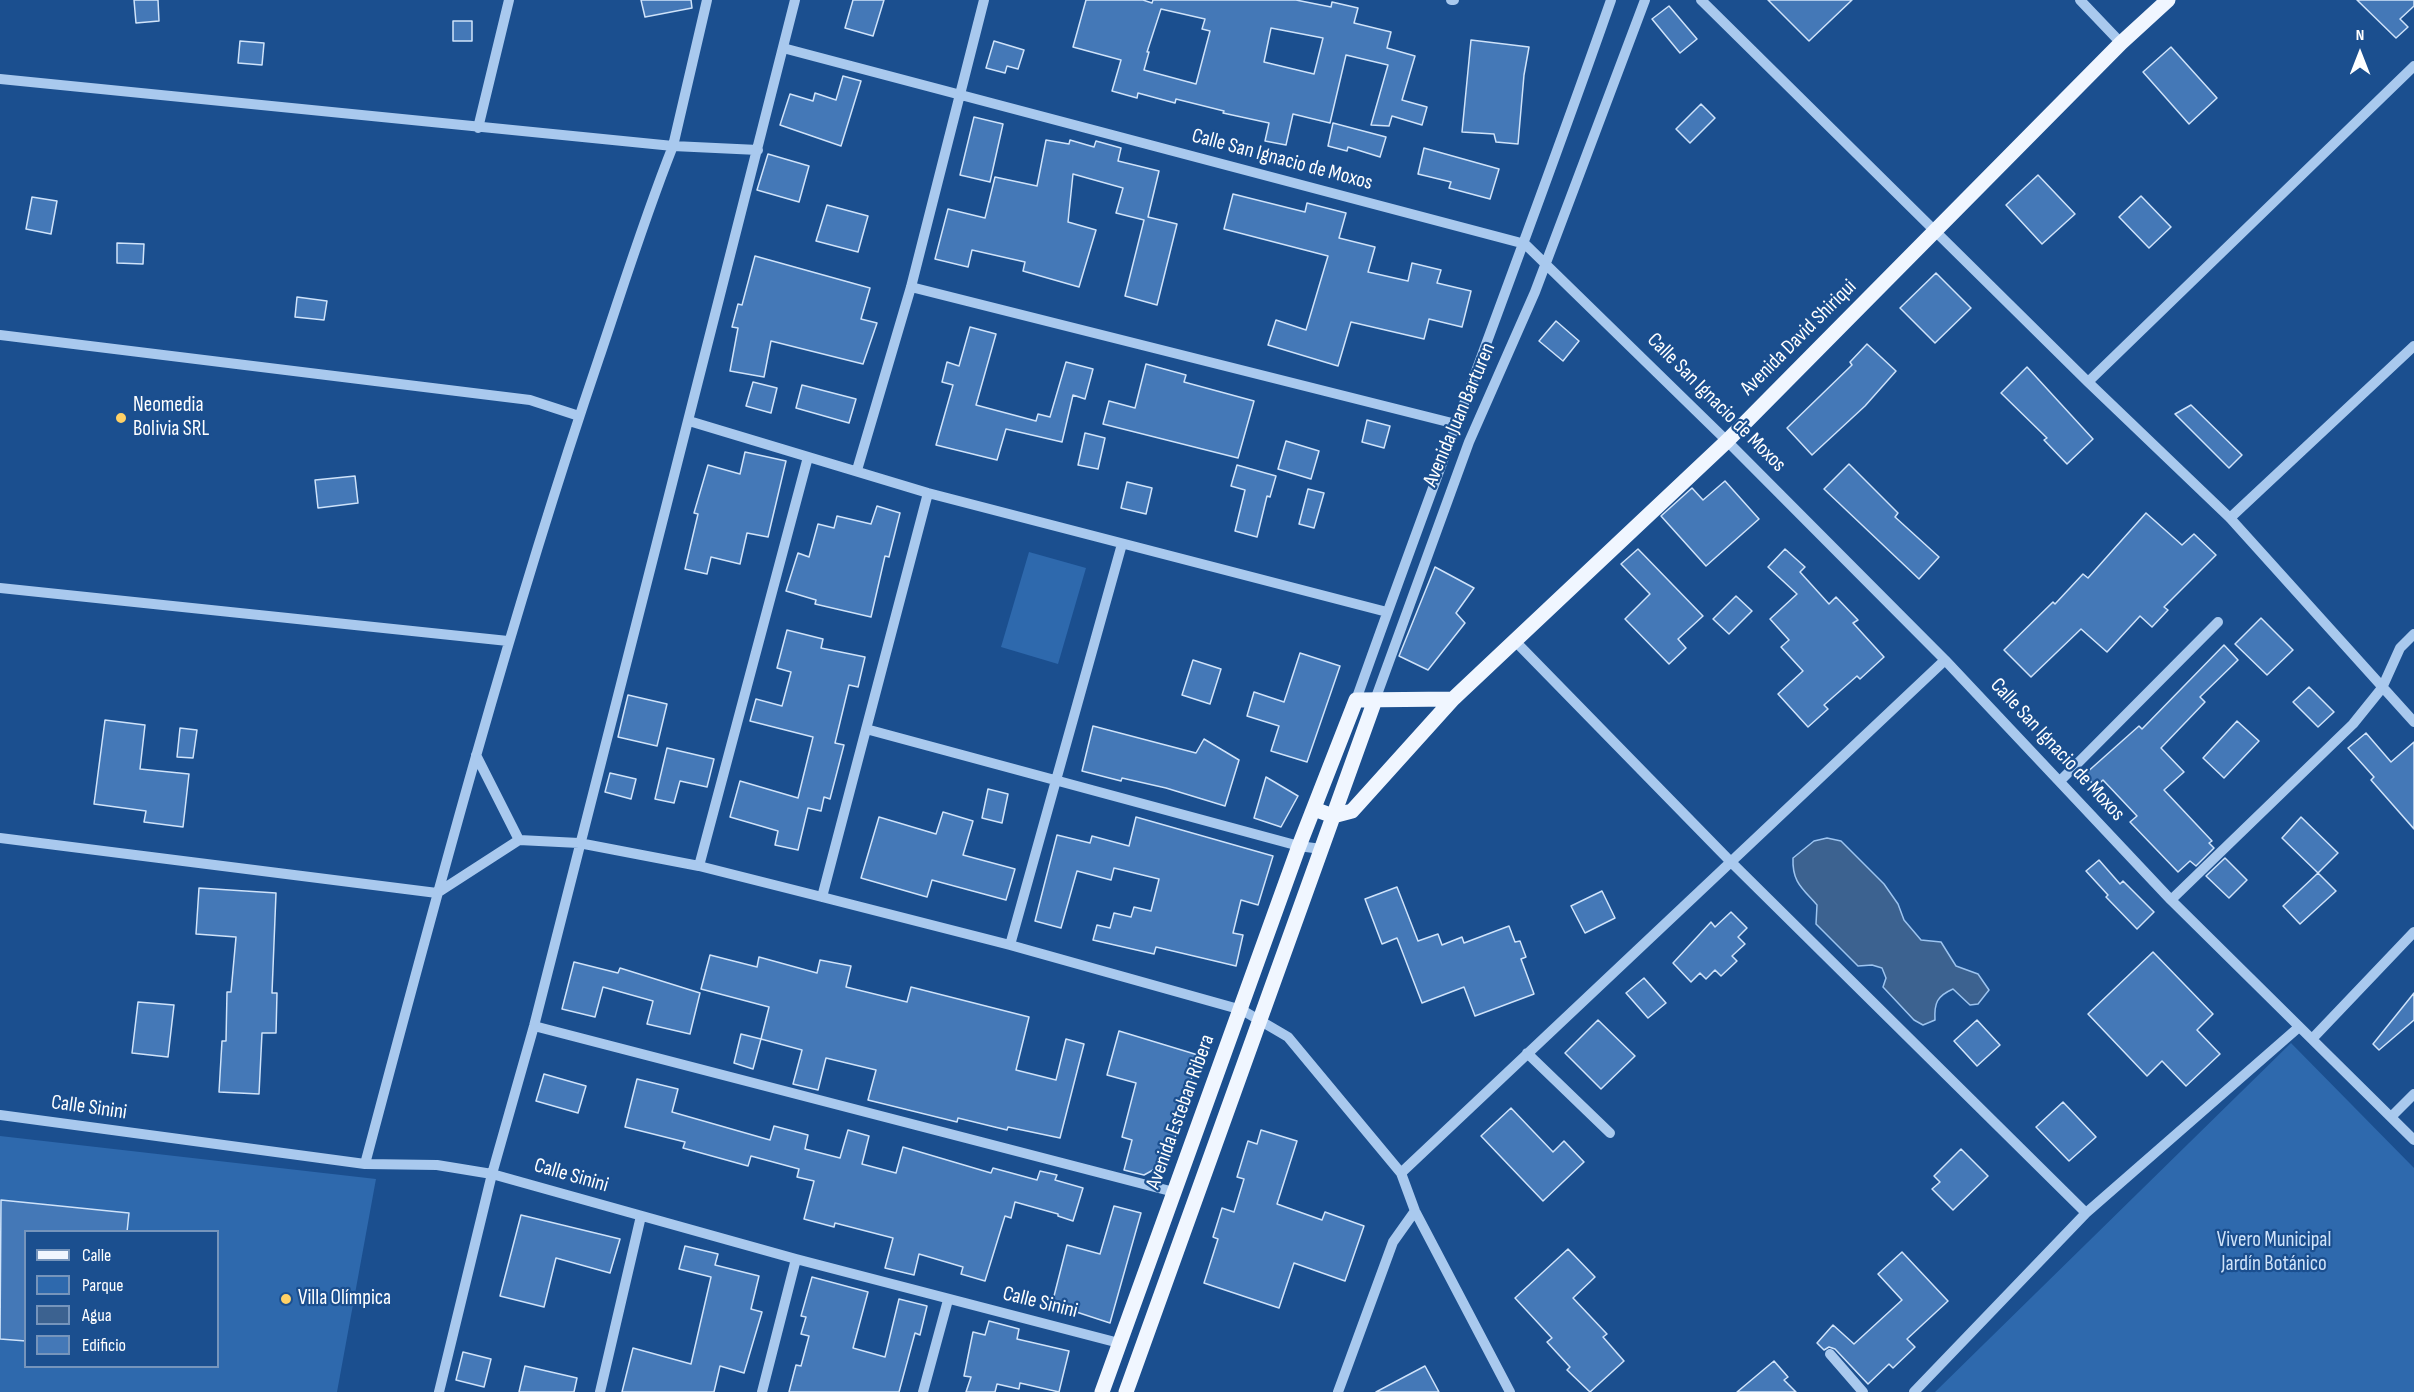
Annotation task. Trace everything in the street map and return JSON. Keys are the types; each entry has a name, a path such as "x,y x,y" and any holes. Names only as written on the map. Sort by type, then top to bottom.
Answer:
{"main road":[{"name":"Avenida David Shiriqui","path":"1334,816 1352,811 1454,699 1727,441 2121,43 2168,0"},
{"path":"1356,700 1454,699"},
{"name":"Avenida Juan Barturen","path":"1299,846 1356,700"},
{"name":"Avenida Juan Barturen","path":"1321,849 1375,700"},
{"path":"1314,809 1334,816"},
{"name":"Avenida Esteban Ribera","path":"1102,1392 1242,1010 1299,846"},
{"name":"Avenida Esteban Ribera","path":"1125,1392 1321,849"}],"street":[{"path":"478,128 509,0"},
{"path":"365,1164 437,893 508,641 579,416 673,146 707,0"},
{"path":"439,1392 492,1174 534,1026 795,0"},
{"path":"857,470 911,287 984,0"},
{"name":"Avenida Juan Barturen","path":"1356,700 1456,424 1525,244 1611,0"},
{"name":"Avenida Juan Barturen","path":"1375,700 1469,442 1546,264 1645,0"},
{"path":"1701,0 2088,382 2230,518 2414,722"},
{"path":"2080,0 2121,43"},
{"name":"Calle San Ignacio de Moxos","path":"783,48 1525,244 1727,441 1945,660 2171,900 2414,1140"},
{"path":"2088,382 2414,66"},
{"path":"0,79 478,128 673,146 758,150"},
{"path":"911,287 1456,424"},
{"path":"0,335 530,400 579,416"},
{"path":"2230,518 2414,346"},
{"path":"689,422 857,470 928,493 1387,612"},
{"path":"699,866 808,457"},
{"path":"822,897 928,493"},
{"path":"1010,945 1122,544"},
{"path":"0,588 508,641"},
{"path":"2060,781 2218,622"},
{"path":"2171,900 2353,724 2382,688 2400,648 2414,634"},
{"path":"1514,640 1730,861 2086,1213"},
{"path":"1401,1173 1945,660"},
{"path":"866,729 1299,846 1321,849"},
{"path":"476,755 519,840"},
{"path":"0,838 437,893 519,840 579,843 699,866 1010,945 1242,1010 1288,1037 1401,1173 1415,1211 1510,1392"},
{"path":"2312,1039 2414,932"},
{"path":"534,1026 1174,1192"},
{"path":"1914,1392 2086,1213 2299,1027"},
{"path":"1527,1053 1610,1133"},
{"path":"2391,1117 2414,1094"},
{"name":"Calle Sinini","path":"0,1115 365,1164 437,1164 492,1174 948,1300 1119,1343"},
{"path":"1338,1392 1393,1242 1415,1211"},
{"path":"600,1392 640,1216"},
{"path":"762,1392 796,1259"},
{"path":"923,1392 948,1300"},
{"path":"1830,1354 1863,1392"}],"green space":[{"path":"1029,552 1086,568 1058,664 1001,647"},
{"name":"Vivero Municipal Jardín Botánico","path":"2291,1043 2414,1168 2414,1392 1935,1392"},
{"name":"Villa Olímpica","path":"0,1136 376,1179 337,1392 0,1392"}],"water":[{"path":"1827,838 1841,841 1884,884 1898,904 1904,920 1921,940 1941,942 1956,966 1978,974 1989,990 1978,1004 1970,1005 1953,989 1940,997 1935,1009 1935,1020 1923,1025 1914,1020 1883,987 1886,978 1882,968 1872,965 1858,966 1816,924 1817,905 1796,879 1793,858 1814,841"}],"building":[{"path":"134,0 158,0 159,21 136,23"},
{"path":"641,0 691,0 692,8 645,17"},
{"path":"853,0 884,0 873,36 845,28"},
{"path":"1086,0 1143,0 1152,3 1153,0 1296,0 1331,7 1332,2 1358,8 1354,23 1391,32 1387,48 1415,56 1402,100 1427,107 1422,125 1392,116 1389,126 1371,125 1388,65 1346,55 1330,123 1293,114 1286,145 1265,141 1269,123 1223,113 1224,111 1176,99 1175,103 1138,93 1137,98 1112,91 1121,60 1073,47","holes":["1161,9 1205,19 1202,29 1210,31 1196,84 1144,70 1149,52 1147,52","1271,28 1323,38 1314,74 1264,62"]},
{"path":"1768,0 1852,0 1809,41"},
{"path":"2357,0 2414,0 2414,6 2400,19 2408,27 2396,38"},
{"path":"1669,6 1697,39 1680,53 1652,19"},
{"path":"453,21 472,21 472,41 453,41"},
{"path":"1471,40 1529,47 1524,75 1518,144 1496,142 1494,134 1462,132"},
{"path":"240,41 264,43 262,65 238,63"},
{"path":"994,41 1024,50 1018,69 1007,66 1005,73 986,68"},
{"path":"2171,47 2217,98 2189,124 2143,72"},
{"path":"843,76 861,81 841,146 780,125 790,94 813,101 815,93 836,100"},
{"path":"1701,104 1715,118 1690,143 1676,129"},
{"path":"974,117 1003,124 990,182 960,175"},
{"path":"1333,123 1386,137 1380,157 1348,147 1347,151 1328,146"},
{"path":"1046,140 1069,144 1070,140 1094,147 1096,141 1121,148 1118,161 1159,171 1148,217 1177,224 1157,305 1125,296 1144,220 1116,213 1123,188 1073,174 1068,222 1096,230 1079,287 1023,271 1025,262 972,250 968,267 935,259 948,209 985,218 995,177 1037,186"},
{"path":"1424,148 1499,169 1490,199 1449,188 1451,182 1418,174"},
{"path":"768,154 809,166 799,202 757,190"},
{"path":"2038,175 2075,214 2042,244 2006,205"},
{"path":"1233,194 1305,212 1307,203 1346,213 1339,238 1375,247 1368,272 1408,281 1412,263 1441,270 1437,283 1471,291 1462,327 1429,319 1424,339 1351,322 1338,366 1268,345 1276,320 1306,330 1328,256 1224,229"},
{"path":"2141,196 2171,227 2149,248 2119,217"},
{"path":"32,197 57,201 51,234 26,229"},
{"path":"827,205 868,216 858,252 816,241"},
{"path":"117,243 144,244 143,264 117,263"},
{"path":"755,256 870,288 861,319 877,323 863,364 771,341 764,377 730,371 738,328 732,327 738,304 742,305"},
{"path":"1936,273 1971,308 1935,343 1900,308"},
{"path":"297,297 327,301 324,320 295,317"},
{"path":"1556,321 1579,341 1563,361 1539,341"},
{"path":"970,327 996,334 976,405 1036,421 1038,414 1050,417 1066,362 1093,369 1085,399 1073,395 1062,442 1006,429 997,460 936,445 953,385 942,382 947,362 959,366"},
{"path":"1867,344 1896,371 1865,406 1812,455 1787,428 1852,365 1850,362"},
{"path":"1146,364 1186,375 1184,382 1254,401 1238,458 1103,424 1109,401 1135,408"},
{"path":"2027,367 2093,439 2067,464 2044,440 2047,438 2001,393"},
{"path":"753,382 777,388 771,413 746,406"},
{"path":"802,385 856,399 849,423 796,408"},
{"path":"2191,405 2242,455 2229,468 2175,414"},
{"path":"1367,420 1390,426 1384,448 1362,442"},
{"path":"1085,433 1105,438 1098,469 1078,465"},
{"path":"1286,441 1319,451 1311,479 1278,469"},
{"path":"745,452 786,461 768,537 747,533 740,564 711,557 707,574 685,569 698,514 694,513 708,465 740,474"},
{"path":"1849,464 1898,513 1895,517 1939,557 1919,579 1824,489"},
{"path":"1237,465 1276,476 1270,497 1267,496 1257,537 1235,531 1245,490 1231,486"},
{"path":"355,476 358,503 318,508 315,480"},
{"path":"1725,481 1759,519 1706,566 1661,516 1692,488 1703,500"},
{"path":"1127,482 1152,488 1146,514 1121,508"},
{"path":"1308,489 1324,493 1314,528 1299,524"},
{"path":"877,506 900,513 889,557 885,556 871,617 815,604 816,600 786,591 798,553 809,557 818,524 834,528 837,516 871,524"},
{"path":"2146,513 2182,545 2194,534 2216,555 2164,607 2168,610 2152,627 2140,616 2107,652 2081,629 2031,677 2004,650 2053,602 2055,604 2083,574 2088,578"},
{"path":"1638,549 1703,616 1678,639 1686,648 1669,664 1625,619 1650,594 1621,564"},
{"path":"1785,549 1805,567 1800,572 1829,604 1836,597 1858,620 1853,623 1884,657 1860,679 1857,676 1824,705 1828,709 1808,727 1778,694 1803,671 1781,647 1789,640 1770,619 1797,594 1768,567"},
{"path":"1435,567 1474,588 1456,613 1465,623 1428,670 1399,656"},
{"path":"1736,596 1752,611 1729,634 1713,619"},
{"path":"2261,618 2293,650 2267,675 2235,644"},
{"path":"787,630 823,639 821,648 865,657 858,687 849,685 835,743 844,745 830,799 824,797 821,811 808,808 798,850 775,845 778,831 730,817 740,781 798,798 813,737 750,721 756,699 782,706 791,672 777,668"},
{"path":"2224,645 2238,660 2200,697 2205,702 2161,748 2184,772 2164,790 2212,841 2209,843 2214,848 2196,866 2190,861 2178,872 2130,822 2137,816 2103,780 2095,787 2085,774 2139,726 2142,729"},
{"path":"1300,653 1340,666 1307,762 1271,751 1279,726 1247,716 1254,692 1284,702"},
{"path":"1193,660 1221,669 1210,704 1182,695"},
{"path":"2309,687 2334,712 2318,727 2293,702"},
{"path":"628,695 667,704 657,746 618,737"},
{"path":"105,720 145,725 140,769 189,774 183,827 144,822 146,811 94,804"},
{"path":"2237,721 2259,741 2224,778 2203,758"},
{"path":"1093,726 1196,753 1204,739 1239,760 1225,806 1166,788 1122,778 1121,781 1082,771"},
{"path":"180,728 197,730 193,758 177,757"},
{"path":"2366,733 2391,762 2414,742 2414,829 2371,780 2374,777 2348,748"},
{"path":"667,748 714,759 707,787 680,781 674,803 655,799"},
{"path":"610,773 636,779 631,799 605,792"},
{"path":"1266,777 1298,796 1281,827 1254,818"},
{"path":"988,789 1008,794 1002,823 982,818"},
{"path":"943,812 973,821 963,855 1015,869 1006,900 932,880 927,897 861,878 879,817 936,834"},
{"path":"1136,817 1273,856 1258,905 1241,900 1233,933 1243,935 1236,966 1156,947 1154,954 1093,940 1097,925 1110,928 1114,913 1131,917 1134,907 1151,911 1159,879 1114,868 1111,880 1077,871 1061,928 1035,921 1057,835 1090,843 1092,836 1129,846"},
{"path":"2301,817 2338,853 2318,873 2282,838"},
{"path":"2225,858 2247,880 2229,898 2206,876"},
{"path":"2099,860 2120,884 2123,881 2154,912 2137,929 2106,897 2108,895 2086,871"},
{"path":"2318,873 2336,891 2300,924 2283,906"},
{"path":"1397,887 1418,941 1438,934 1442,945 1462,937 1464,943 1509,926 1515,942 1520,941 1526,957 1521,959 1534,994 1475,1016 1464,987 1422,1003 1397,938 1382,944 1365,899"},
{"path":"199,888 276,893 272,993 277,993 276,1033 262,1033 259,1094 219,1092 222,1041 226,1041 227,992 231,992 236,937 196,934"},
{"path":"1602,891 1615,918 1585,933 1571,906"},
{"path":"1731,912 1747,928 1738,937 1745,944 1732,956 1737,961 1721,976 1715,970 1706,979 1700,973 1691,982 1673,963 1711,922 1715,927"},
{"path":"2153,952 2213,1014 2197,1030 2220,1054 2186,1086 2162,1061 2147,1076 2088,1014"},
{"path":"710,955 757,967 759,957 817,973 820,960 851,966 846,987 907,1002 911,987 1029,1017 1016,1070 1056,1080 1066,1039 1084,1044 1060,1138 1008,1127 1007,1130 958,1118 957,1122 868,1100 876,1070 826,1058 818,1090 793,1084 802,1050 761,1039 769,1007 701,989"},
{"path":"574,962 618,973 620,968 700,993 690,1034 647,1024 653,1001 603,987 595,1017 562,1009"},
{"path":"1644,978 1666,1003 1648,1018 1626,993"},
{"path":"2414,993 2414,1020 2379,1050 2373,1044"},
{"path":"138,1002 174,1005 168,1057 132,1053"},
{"path":"1598,1020 1635,1056 1601,1089 1565,1053"},
{"path":"1977,1020 2000,1045 1977,1066 1954,1041"},
{"path":"1119,1031 1198,1055 1173,1145 1169,1144 1164,1164 1144,1175 1124,1170 1132,1140 1122,1137 1136,1083 1107,1075"},
{"path":"741,1034 761,1039 753,1069 734,1063"},
{"path":"544,1074 586,1086 578,1113 536,1101"},
{"path":"637,1079 678,1089 672,1112 770,1140 774,1126 808,1135 805,1149 840,1158 848,1130 869,1136 862,1164 896,1173 903,1147 991,1173 993,1168 1037,1180 1040,1171 1057,1175 1055,1180 1083,1188 1073,1221 1058,1216 1058,1214 1015,1202 1011,1218 1005,1216 985,1281 961,1274 963,1267 919,1254 914,1275 885,1268 893,1238 835,1223 834,1227 804,1219 814,1181 797,1177 799,1169 751,1156 748,1166 683,1148 685,1142 625,1127"},
{"path":"2063,1102 2096,1137 2069,1161 2036,1127"},
{"path":"1511,1108 1553,1152 1564,1141 1584,1162 1543,1201 1481,1136"},
{"path":"1261,1130 1297,1141 1277,1204 1322,1220 1325,1212 1364,1226 1345,1281 1294,1263 1279,1308 1204,1283 1218,1239 1213,1237 1222,1208 1234,1212 1244,1179 1237,1177 1248,1141 1257,1144"},
{"path":"1961,1149 1988,1176 1953,1210 1932,1189 1940,1182 1934,1176"},
{"path":"1,1200 129,1213 127,1230 24,1230 24,1341 0,1339"},
{"path":"1114,1206 1141,1213 1110,1323 1052,1304 1067,1245 1100,1254"},
{"path":"521,1215 620,1239 610,1273 556,1258 544,1307 500,1296"},
{"path":"685,1246 718,1254 715,1265 759,1276 751,1309 762,1312 744,1373 720,1366 714,1392 622,1392 633,1348 691,1364 711,1277 679,1269"},
{"path":"1568,1249 1595,1277 1573,1298 1607,1334 1603,1337 1624,1361 1590,1392 1567,1370 1570,1367 1547,1342 1552,1338 1515,1298"},
{"path":"1902,1252 1948,1301 1907,1339 1915,1347 1893,1368 1889,1364 1868,1384 1835,1349 1829,1347 1824,1350 1817,1343 1833,1325 1854,1344 1902,1300 1878,1274"},
{"path":"812,1277 868,1292 853,1348 885,1357 899,1299 927,1306 920,1335 915,1333 899,1392 789,1392 796,1365 801,1366 809,1336 801,1334 806,1317 801,1316"},
{"path":"989,1321 1019,1329 1017,1339 1069,1351 1059,1392 1020,1383 1019,1389 997,1384 995,1392 966,1392 971,1377 964,1376 973,1332 985,1335"},
{"path":"463,1352 491,1359 484,1387 456,1380"},
{"path":"1774,1361 1788,1377 1784,1380 1796,1392 1737,1392"},
{"path":"525,1366 577,1378 574,1392 519,1392"},
{"path":"1425,1366 1439,1392 1376,1392"}],"place":[{"name":"Neomedia Bolivia SRL","path":"121,418"},
{"name":"Villa Olímpica","path":"286,1299"}]}
